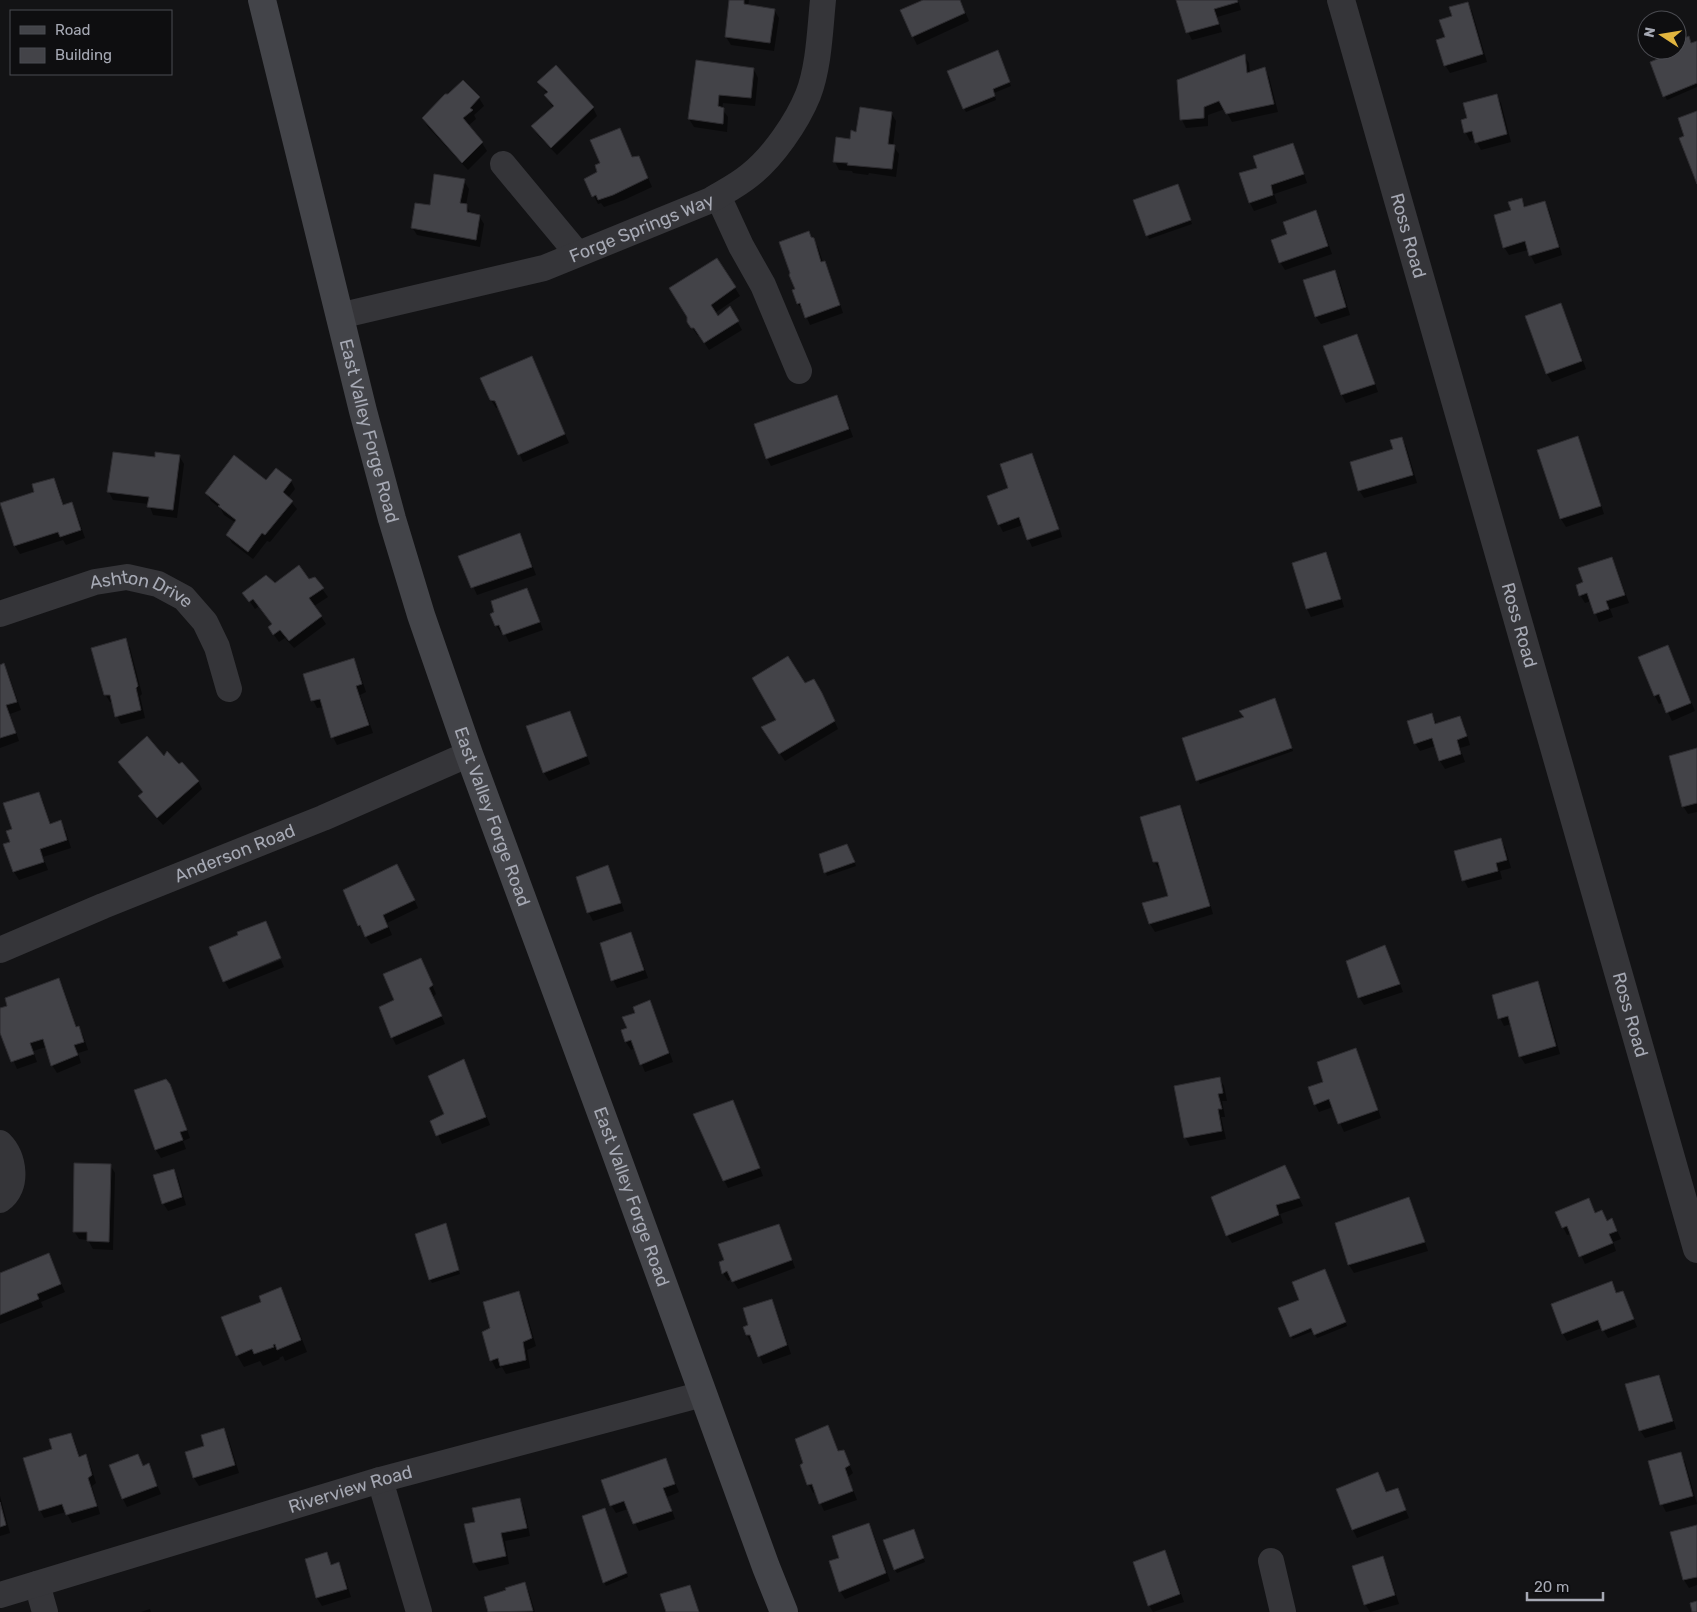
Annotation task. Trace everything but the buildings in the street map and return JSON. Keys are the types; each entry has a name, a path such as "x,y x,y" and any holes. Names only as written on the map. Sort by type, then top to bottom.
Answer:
{"main road":[{"name":"East Valley Forge Road","path":"262,0 339,316 392,519 424,624 469,754 784,1612"}],"street":[{"name":"Forge Springs Way","path":"339,316 544,268 711,200 745,179 766,161 791,127 809,93 818,56 823,0"},
{"name":"Ross Road","path":"1341,0 1697,1249"},
{"path":"503,164 577,253"},
{"path":"718,196 741,246 763,285 799,371"},
{"name":"Ashton Drive","path":"0,614 95,582 127,578 158,584 184,598 205,622 217,647 229,689"},
{"name":"Anderson Road","path":"0,950 103,906 323,818 469,754"},
{"path":"0,1143 6,1149 13,1166 11,1182 5,1197 0,1200"},
{"name":"Riverview Road","path":"0,1595 380,1480 703,1394"},
{"path":"380,1480 419,1612"},
{"path":"1271,1561 1283,1612"},
{"path":"36,1584 44,1612"}]}
